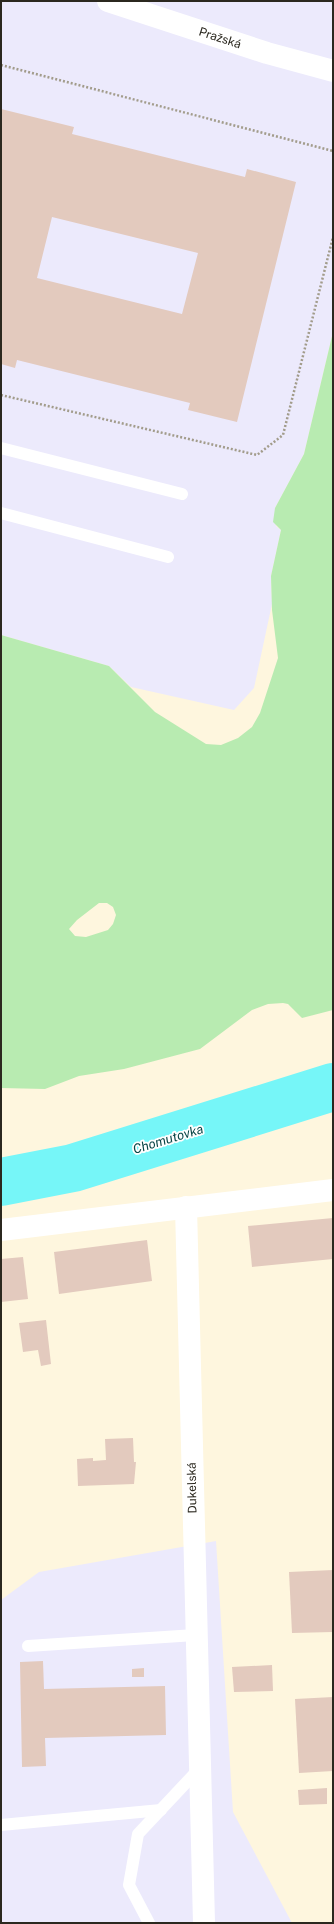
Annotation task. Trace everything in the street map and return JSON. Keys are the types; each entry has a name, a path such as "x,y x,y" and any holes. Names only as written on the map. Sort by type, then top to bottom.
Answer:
{"street":[{"name":"Pražská","path":"108,1 267,53 333,71"},
{"path":"1,1230 333,1190"},
{"name":"Dukelská","path":"186,1207 204,1923"}],"lane":[{"path":"1,448 182,494"},
{"path":"1,514 168,557"},
{"path":"28,1646 196,1635"},
{"path":"149,1923 129,1885 138,1834 199,1769"},
{"path":"1,1825 161,1810"}],"path":[{"path":"1,65 333,151"},
{"path":"1,395 257,455 283,435 333,237"}],"shaded area":[{"path":"1,1 333,1 333,332 304,454 275,508 276,526 281,530 271,576 272,604 254,688 234,710 131,687 109,666 1,635"},
{"path":"216,1541 233,1812 292,1923 1,1923 1,1600 39,1572"}],"green space":[{"path":"333,332 333,1010 302,1018 288,1004 268,1004 252,1010 200,1049 124,1069 79,1076 45,1089 1,1088 1,635 109,666 155,712 206,744 221,745 238,738 252,727 260,713 278,658 272,610 271,576 281,530 273,522 275,508 304,454","holes":["99,903 107,903 113,907 116,915 113,924 108,930 86,937 75,936 69,929 77,920"]}],"building":[{"path":"1,109 74,127 72,134 245,177 247,169 296,182 237,422 188,410 190,403 17,360 15,368 1,364","holes":["52,217 198,253 182,314 37,278"]},
{"path":"333,1218 333,1259 252,1267 248,1226"},
{"path":"147,1240 152,1281 59,1294 54,1252"},
{"path":"23,1257 28,1299 1,1302 1,1259"},
{"path":"46,1320 51,1364 41,1366 38,1350 23,1352 19,1323"},
{"path":"133,1438 134,1462 136,1462 134,1484 78,1486 77,1459 93,1458 93,1461 106,1460 105,1439"},
{"path":"333,1570 333,1632 292,1633 289,1572"},
{"path":"43,1661 44,1689 165,1686 166,1735 45,1738 46,1766 22,1767 20,1662"},
{"path":"272,1665 273,1691 234,1692 232,1667"},
{"path":"144,1668 144,1677 132,1677 132,1669"},
{"path":"333,1697 333,1771 299,1773 295,1699"},
{"path":"327,1788 327,1804 299,1805 298,1790"}],"waterway":[{"name":"Chomutovka","path":"1,1182 73,1168 333,1087"}]}
